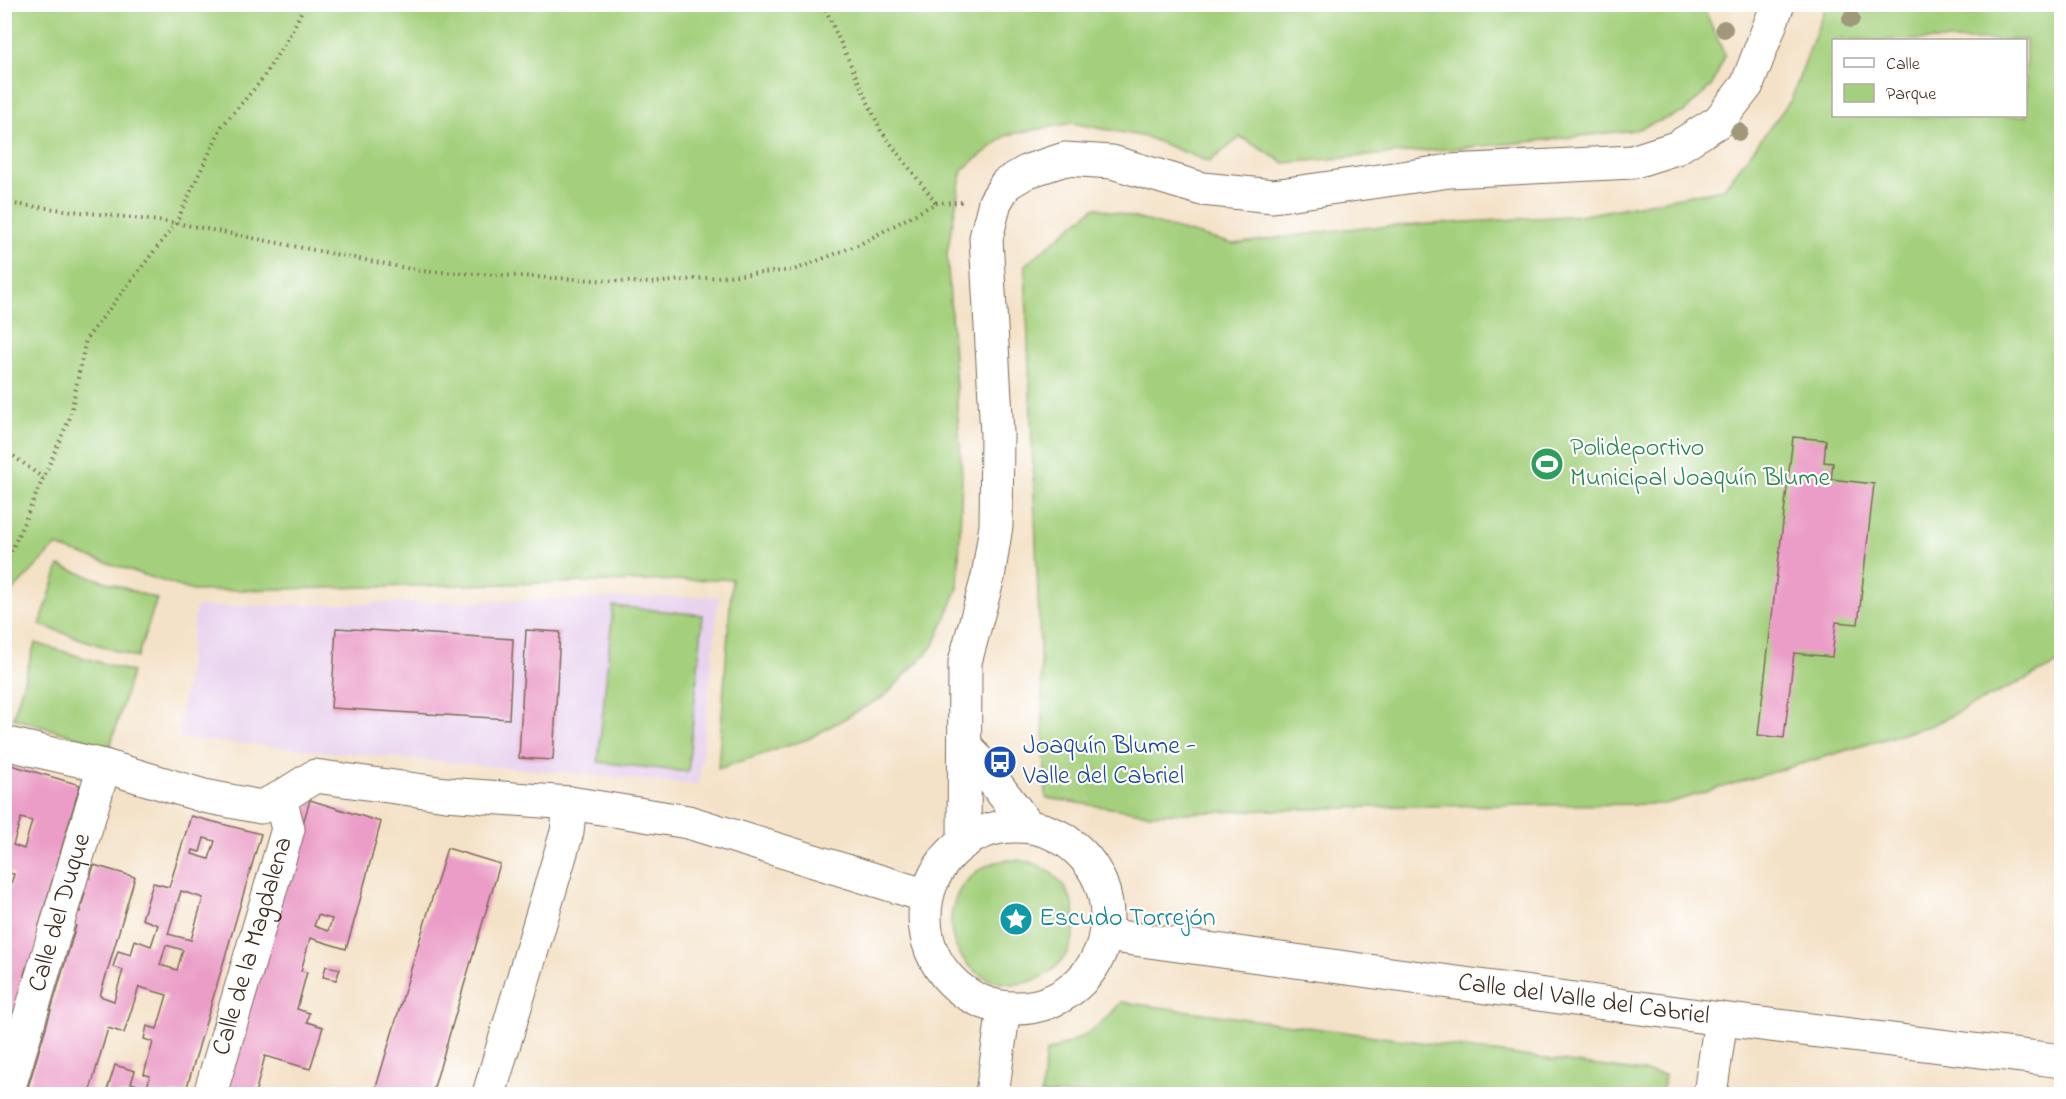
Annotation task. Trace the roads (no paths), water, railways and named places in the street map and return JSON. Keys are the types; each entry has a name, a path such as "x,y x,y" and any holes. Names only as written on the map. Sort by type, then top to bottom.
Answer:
{"street":[{"path":"964,842 965,662 988,577 996,526 996,434 986,238 995,202 1006,184 1028,171 1065,159 1112,162 1202,189 1273,196 1450,171 1632,162 1676,148 1719,122 1747,86 1769,8"},
{"path":"4,743 104,766 204,796 261,807 315,776 446,794 570,803 688,822 927,896"},
{"path":"965,744 1028,826"},
{"name":"Calle del Duque","path":"7,1095 104,766"},
{"name":"Calle de la Magdalena","path":"210,1095 288,829 280,798"},
{"path":"489,1095 567,832 570,803"},
{"path":"1028,826 1062,838 1089,861 1105,894 1105,935 1096,963 1072,990 1040,1006 1004,1008 973,998 947,978 930,949 925,916 927,896 944,860 964,842 994,828 1028,826"},
{"name":"Calle del Valle del Cabriel","path":"1105,935 1721,1019 2061,1061"},
{"path":"992,1095 1004,1008"},
{"path":"1710,1095 1721,1019"}],"place":[{"name":"Polideportivo Municipal Joaquín Blume","path":"1547,464"},
{"name":"Joaquín Blume - Valle del Cabriel","path":"1000,762"},
{"name":"Escudo Torrejón","path":"1016,919"}]}
